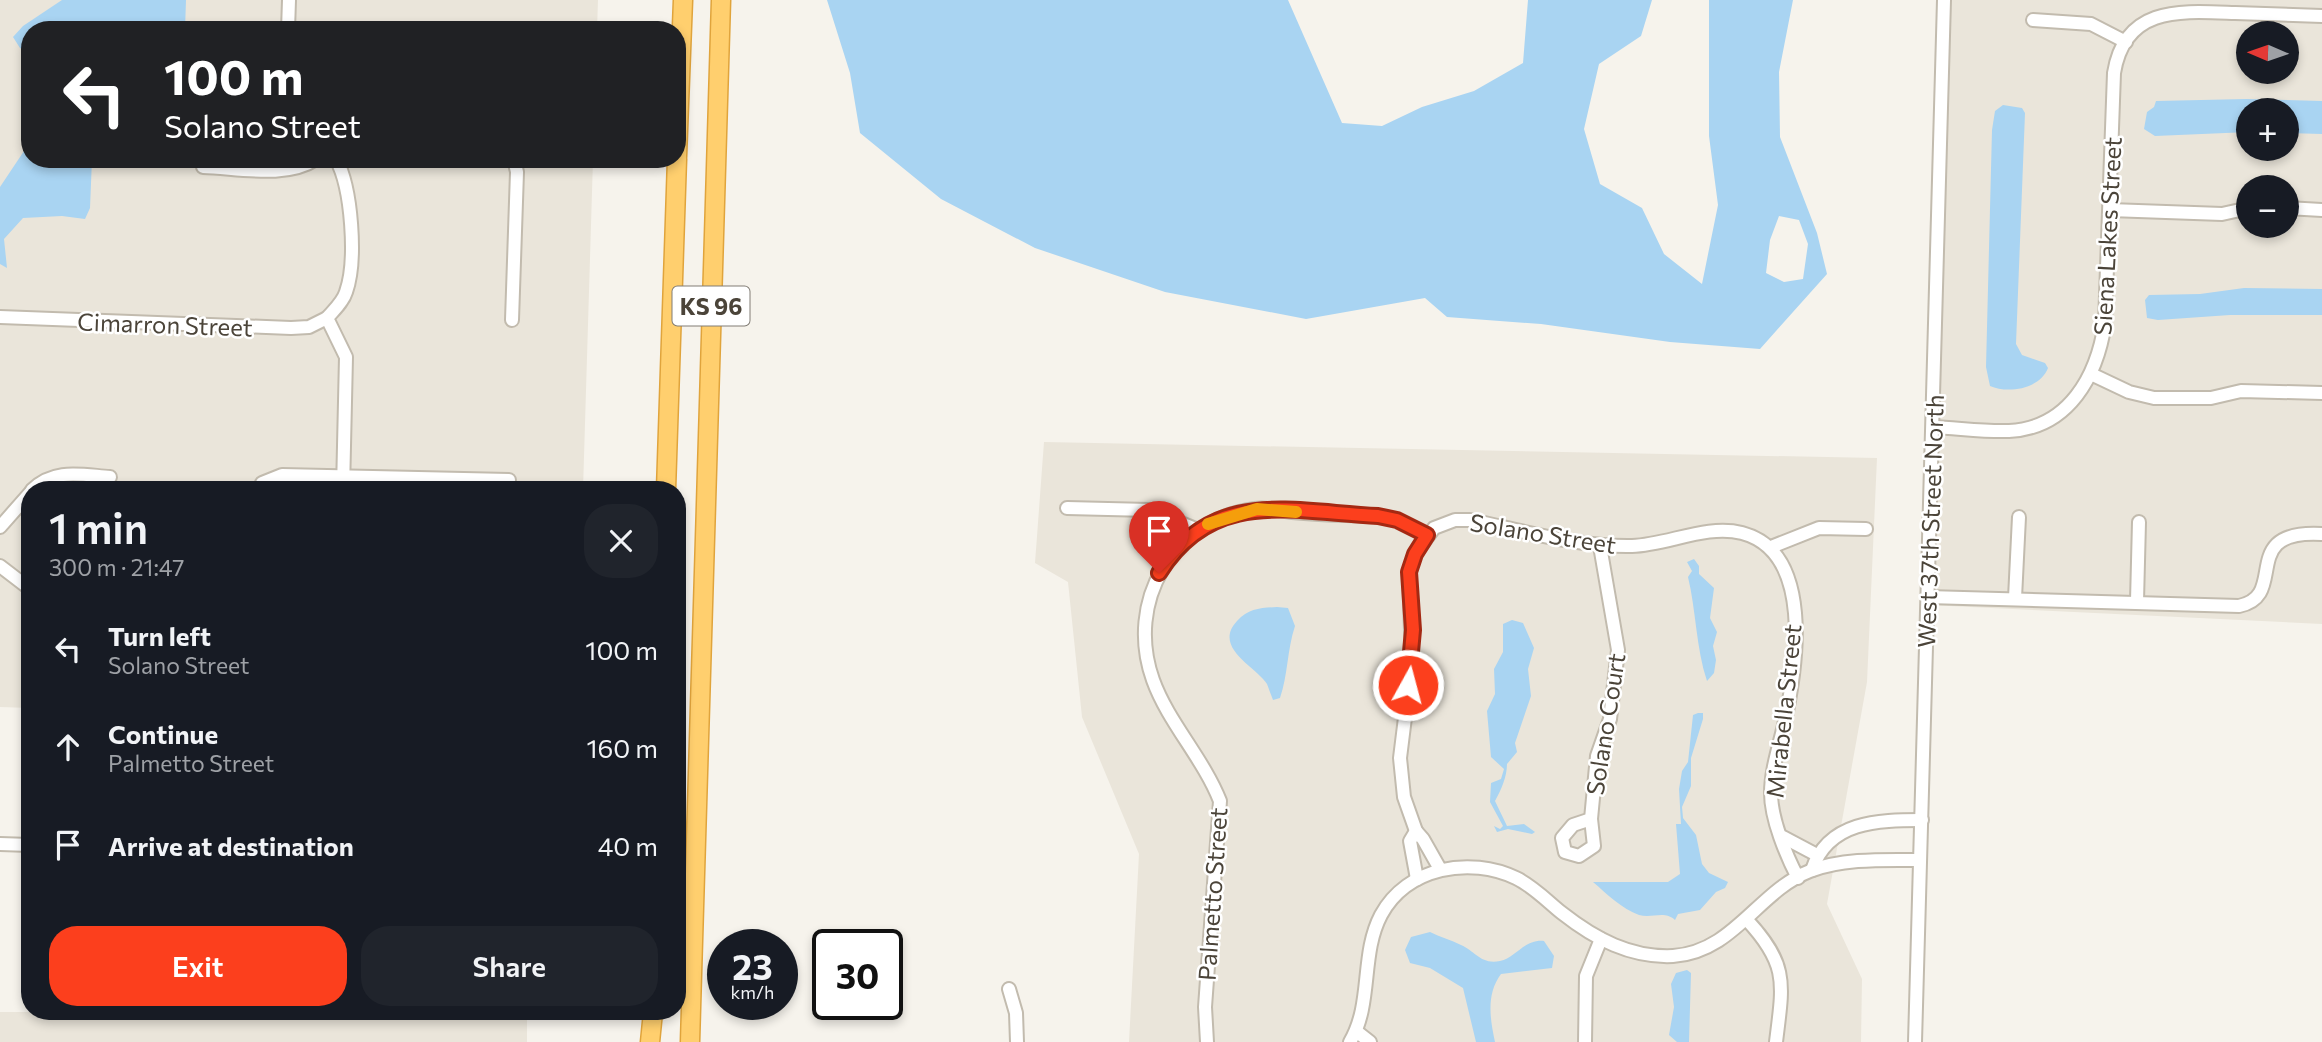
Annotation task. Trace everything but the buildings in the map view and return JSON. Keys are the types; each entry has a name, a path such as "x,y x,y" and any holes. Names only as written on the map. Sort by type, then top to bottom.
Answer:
{"highway":[{"name":"KS 96","path":"682,21 683,0"},
{"name":"KS 96","path":"690,1042 721,0"},
{"name":"KS 96","path":"666,481 677,168"},
{"path":"651,1042 652,1020"}],"street":[{"path":"288,21 289,0"},
{"name":"West 37th Street North","path":"1915,1042 1944,0"},
{"path":"2033,20 2091,24 2126,42 2138,28 2153,18 2201,6 2322,16"},
{"name":"Siena Lakes Street","path":"1933,427 2009,431 2034,427 2063,411 2077,396 2091,374 2101,350 2105,323 2114,80 2117,59 2126,42"},
{"path":"230,168 288,168"},
{"path":"339,168 351,209 349,280 346,295 327,318 346,357 343,481"},
{"path":"512,320 516,168"},
{"path":"2299,209 2322,210"},
{"path":"2110,211 2222,214 2236,211"},
{"name":"Cimarron Street","path":"0,317 291,328 309,327 327,318"},
{"path":"2091,374 2129,393 2154,398 2211,398 2241,391 2322,393"},
{"path":"43,481 64,473 110,477"},
{"path":"265,481 282,475 328,481"},
{"path":"454,481 509,480"},
{"path":"0,527 21,503"},
{"path":"1067,508 1149,510 1198,530 1234,514 1257,509 1378,516 1397,520 1427,535 1415,554 1409,572 1412,661 1400,758 1404,797 1416,831 1440,869"},
{"path":"2015,598 2019,517"},
{"name":"Solano Street","path":"1427,535 1444,523 1470,520 1600,546 1636,546 1725,531 1755,538 1771,547"},
{"path":"2137,601 2138,522"},
{"path":"1771,547 1819,528 1866,529"},
{"name":"Palmetto Street","path":"1198,530 1180,544 1159,573 1146,607 1144,626 1145,644 1154,682 1209,773 1220,801 1205,1007 1207,1042"},
{"path":"1928,597 2246,604 2259,593 2272,548 2281,539 2291,534 2322,534"},
{"name":"Solano Court","path":"1591,819 1597,755 1610,719 1618,650 1600,546"},
{"name":"Mirabella Street","path":"1771,547 1783,561 1794,595 1791,691 1771,793 1773,816 1783,837 1784,854 1798,878"},
{"path":"0,566 21,582"},
{"path":"1812,870 1817,855 1830,841 1851,827 1881,820 1922,820"},
{"path":"1416,831 1410,841 1416,879"},
{"path":"1783,837 1817,855"},
{"path":"0,844 21,845"},
{"path":"1370,1042 1353,1037 1364,1010 1371,941 1382,914 1416,879 1440,869 1480,869 1515,877 1601,939 1628,951 1673,956 1711,946 1812,870 1871,860 1920,860"},
{"path":"1747,920 1773,951 1781,975 1783,991 1776,1042"},
{"path":"1585,1042 1586,976 1601,939"},
{"path":"1009,989 1016,1013 1017,1042"}],"shaded area":[{"path":"0,0 598,0 597,21 21,21 21,168 593,168 583,481 21,481 21,708 0,707"},
{"path":"1944,0 2322,0 2322,624 1928,605"},
{"path":"1044,442 1877,458 1867,682 1827,904 1862,979 1861,1042 1129,1042 1139,854 1082,717 1068,582 1035,563"},
{"path":"0,1012 21,1012 21,1020 527,1020 527,1042 0,1042"}],"water":[{"path":"62,0 186,0 185,21 30,21"},
{"path":"827,0 1288,0 1342,123 1382,126 1422,107 1474,91 1523,63 1528,0 1652,0 1641,36 1599,64 1584,129 1600,184 1642,208 1664,254 1702,284 1718,205 1709,136 1709,0 1793,0 1779,72 1780,137 1817,233 1827,274 1760,349 1670,342 1541,324 1447,317 1425,298 1306,319 1165,292 1035,248 941,199 860,133 850,73","holes":["1779,216 1799,220 1808,244 1803,279 1784,282 1766,273 1770,240"]},
{"path":"21,28 21,48 20,48 13,37"},
{"path":"2236,99 2236,133 2155,136 2144,129 2147,112 2154,107 2156,101"},
{"path":"2299,100 2322,101 2322,134 2299,133"},
{"path":"2003,105 2022,108 2025,113 2016,344 2022,355 2045,363 2048,368 2038,381 2031,385 2006,390 1990,386 1986,367 1992,130 1995,111"},
{"path":"21,156 21,168 92,168 90,208 85,219 62,216 23,218 4,239 7,268 0,264 0,187"},
{"path":"2244,288 2322,289 2322,315 2230,315 2158,320 2147,318 2145,300 2149,295 2200,294"},
{"path":"1694,559 1699,566 1699,574 1714,588 1710,618 1717,632 1713,646 1716,660 1714,673 1707,681 1688,577 1692,571 1687,562"},
{"path":"1260,608 1288,608 1295,626 1283,689 1280,698 1273,700 1267,684 1239,656 1230,640 1231,631 1246,613"},
{"path":"1512,620 1523,623 1534,648 1528,669 1531,696 1515,743 1517,752 1507,764 1505,779 1495,801 1507,826 1524,824 1535,832 1532,834 1508,829 1497,832 1494,826 1500,829 1503,826 1490,802 1491,783 1501,779 1504,769 1491,757 1487,711 1495,694 1494,669 1503,652 1503,624"},
{"path":"1703,713 1703,719 1691,758 1691,786 1682,807 1683,818 1696,835 1702,864 1709,873 1728,882 1725,888 1716,892 1700,910 1678,914 1675,920 1662,915 1639,915 1621,905 1593,882 1668,882 1680,874 1676,824 1681,824 1679,789 1682,771 1688,762 1693,715"},
{"path":"1430,932 1493,962 1506,959 1537,941 1544,941 1554,956 1552,968 1501,974 1491,998 1495,1042 1476,1042 1463,988 1430,968 1410,963 1405,950 1411,937"},
{"path":"1687,970 1691,973 1689,1042 1677,1042 1669,1035 1674,1007 1671,984 1676,973"}],"slow traffic":[{"path":"1208,524 1257,509 1296,512"}],"route":[{"path":"1159,573 1180,544 1198,530 1234,514 1257,509 1378,516 1397,520 1427,535 1415,554 1409,572 1413,630 1408,685"}]}
